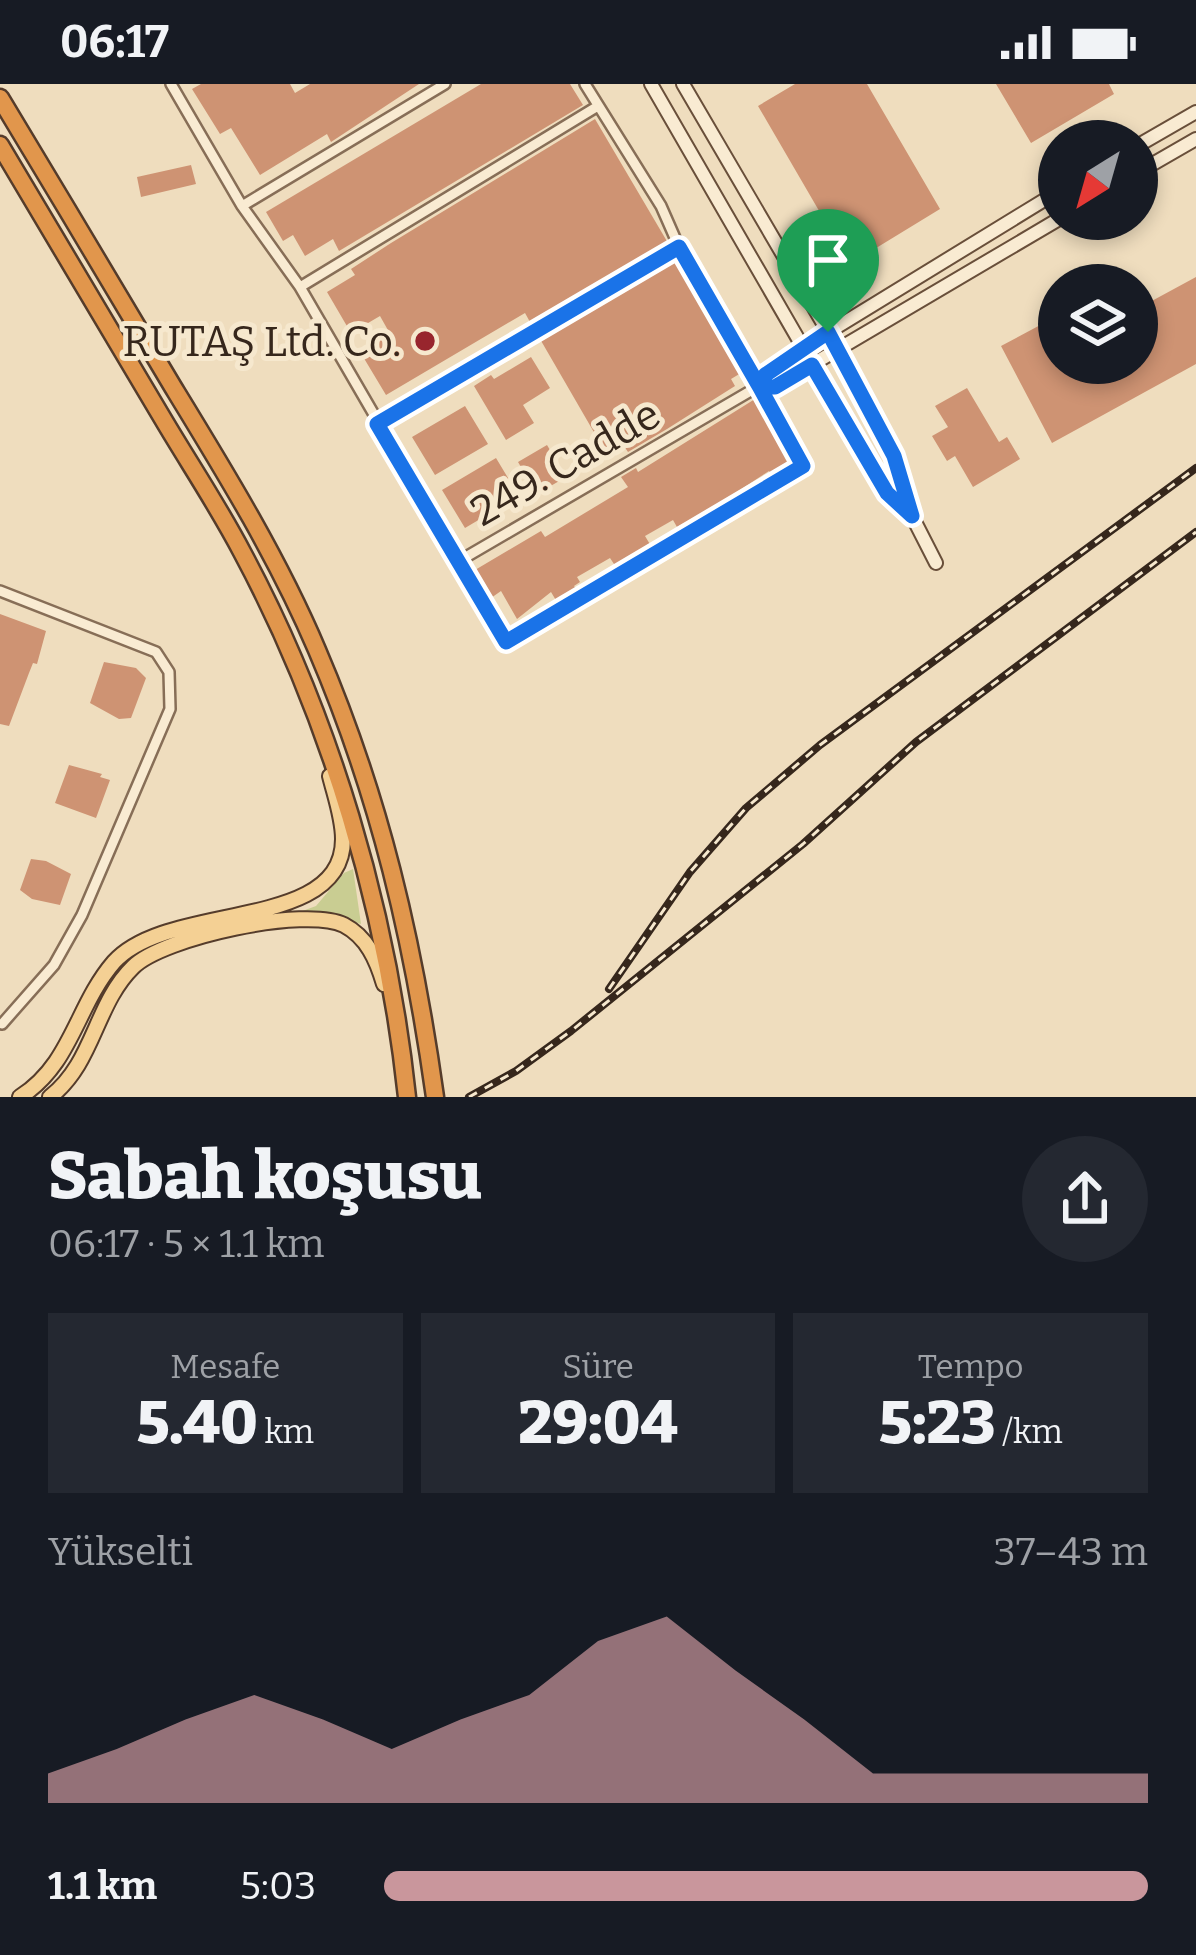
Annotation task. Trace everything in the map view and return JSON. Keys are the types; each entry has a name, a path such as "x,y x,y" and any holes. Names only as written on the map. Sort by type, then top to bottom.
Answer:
{"highway":[{"path":"0,98 248,511 316,648 363,769 396,882 419,981 436,1097"},
{"path":"0,145 242,552 320,730 366,868 407,1097"}],"main road":[{"path":"50,1097 79,1067 118,985 141,960 291,911 327,883 343,842 320,730"},
{"path":"20,1097 52,1072 114,962 141,940 195,922 291,911 330,920 361,937 382,975 397,1025"}],"street":[{"name":"249. Cadde","path":"172,84 242,206 300,287 459,561 759,386"},
{"path":"242,206 445,84"},
{"path":"459,561 506,642 803,466 679,247 661,206 585,84"},
{"path":"650,84 887,493 912,516"},
{"path":"682,84 838,349 894,456 912,516 935,563"},
{"path":"300,287 598,106"},
{"path":"1158,134 1196,112"},
{"path":"1158,161 1196,139"},
{"path":"759,386 765,375 801,349 1038,204"},
{"path":"759,386 775,387 1038,231"},
{"path":"377,424 679,247"},
{"path":"0,591 156,652 169,672 170,709 82,916 54,965 2,1024"}],"green space":[{"path":"353,869 361,924 330,914 289,916 316,906"}],"building":[{"path":"201,84 290,84 295,93 310,84 419,84 331,142 327,134 260,175 231,128 220,134 192,89"},
{"path":"481,84 570,84 583,105 339,251 333,239 305,256 293,235 283,241 266,212"},
{"path":"795,84 867,84 940,209 850,264 758,106"},
{"path":"996,84 1109,84 1114,94 1070,120 1038,120 1038,139 1031,143"},
{"path":"595,119 668,243 530,322 525,313 386,395 359,350 389,332 380,316 351,333 327,292 355,275 351,269 391,243"},
{"path":"191,165 196,184 141,197 137,177"},
{"path":"674,261 741,373 731,379 735,386 667,429 628,452 622,443 606,453 540,339"},
{"path":"1196,277 1196,364 1052,443 1001,346 1038,326 1038,384 1158,384 1158,298"},
{"path":"531,357 550,388 523,405 534,423 506,440 474,386"},
{"path":"967,388 999,442 1007,437 1020,459 973,487 955,456 947,461 932,436 948,427 935,406"},
{"path":"755,399 792,463 772,475 769,471 686,525 677,527 673,520 645,536 651,546 616,567 610,558 577,577 577,590 557,602 551,592 517,619 501,591 491,598 475,570 541,531 545,537 628,487 621,477 636,468 638,472"},
{"path":"465,406 488,444 435,475 412,437"},
{"path":"547,445 566,477 537,494 518,462"},
{"path":"496,458 519,496 465,528 442,490"},
{"path":"0,614 46,631 9,726 0,724"},
{"path":"104,662 136,668 146,678 131,718 119,719 90,703"},
{"path":"69,765 110,780 96,818 55,803"},
{"path":"31,859 71,874 60,905 32,899 20,890"}],"railway":[{"path":"609,989 690,872 746,808 820,745 1196,468"},
{"path":"469,1097 516,1071 571,1031 803,844 916,742 1196,532"}],"place":[{"name":"RUTAŞ Ltd. Co.","path":"425,341"}],"route":[{"path":"828,332 765,375 759,386 679,247 377,424 506,642 803,466 759,386 775,387 812,365 887,493 912,516 894,456 828,332"}]}
